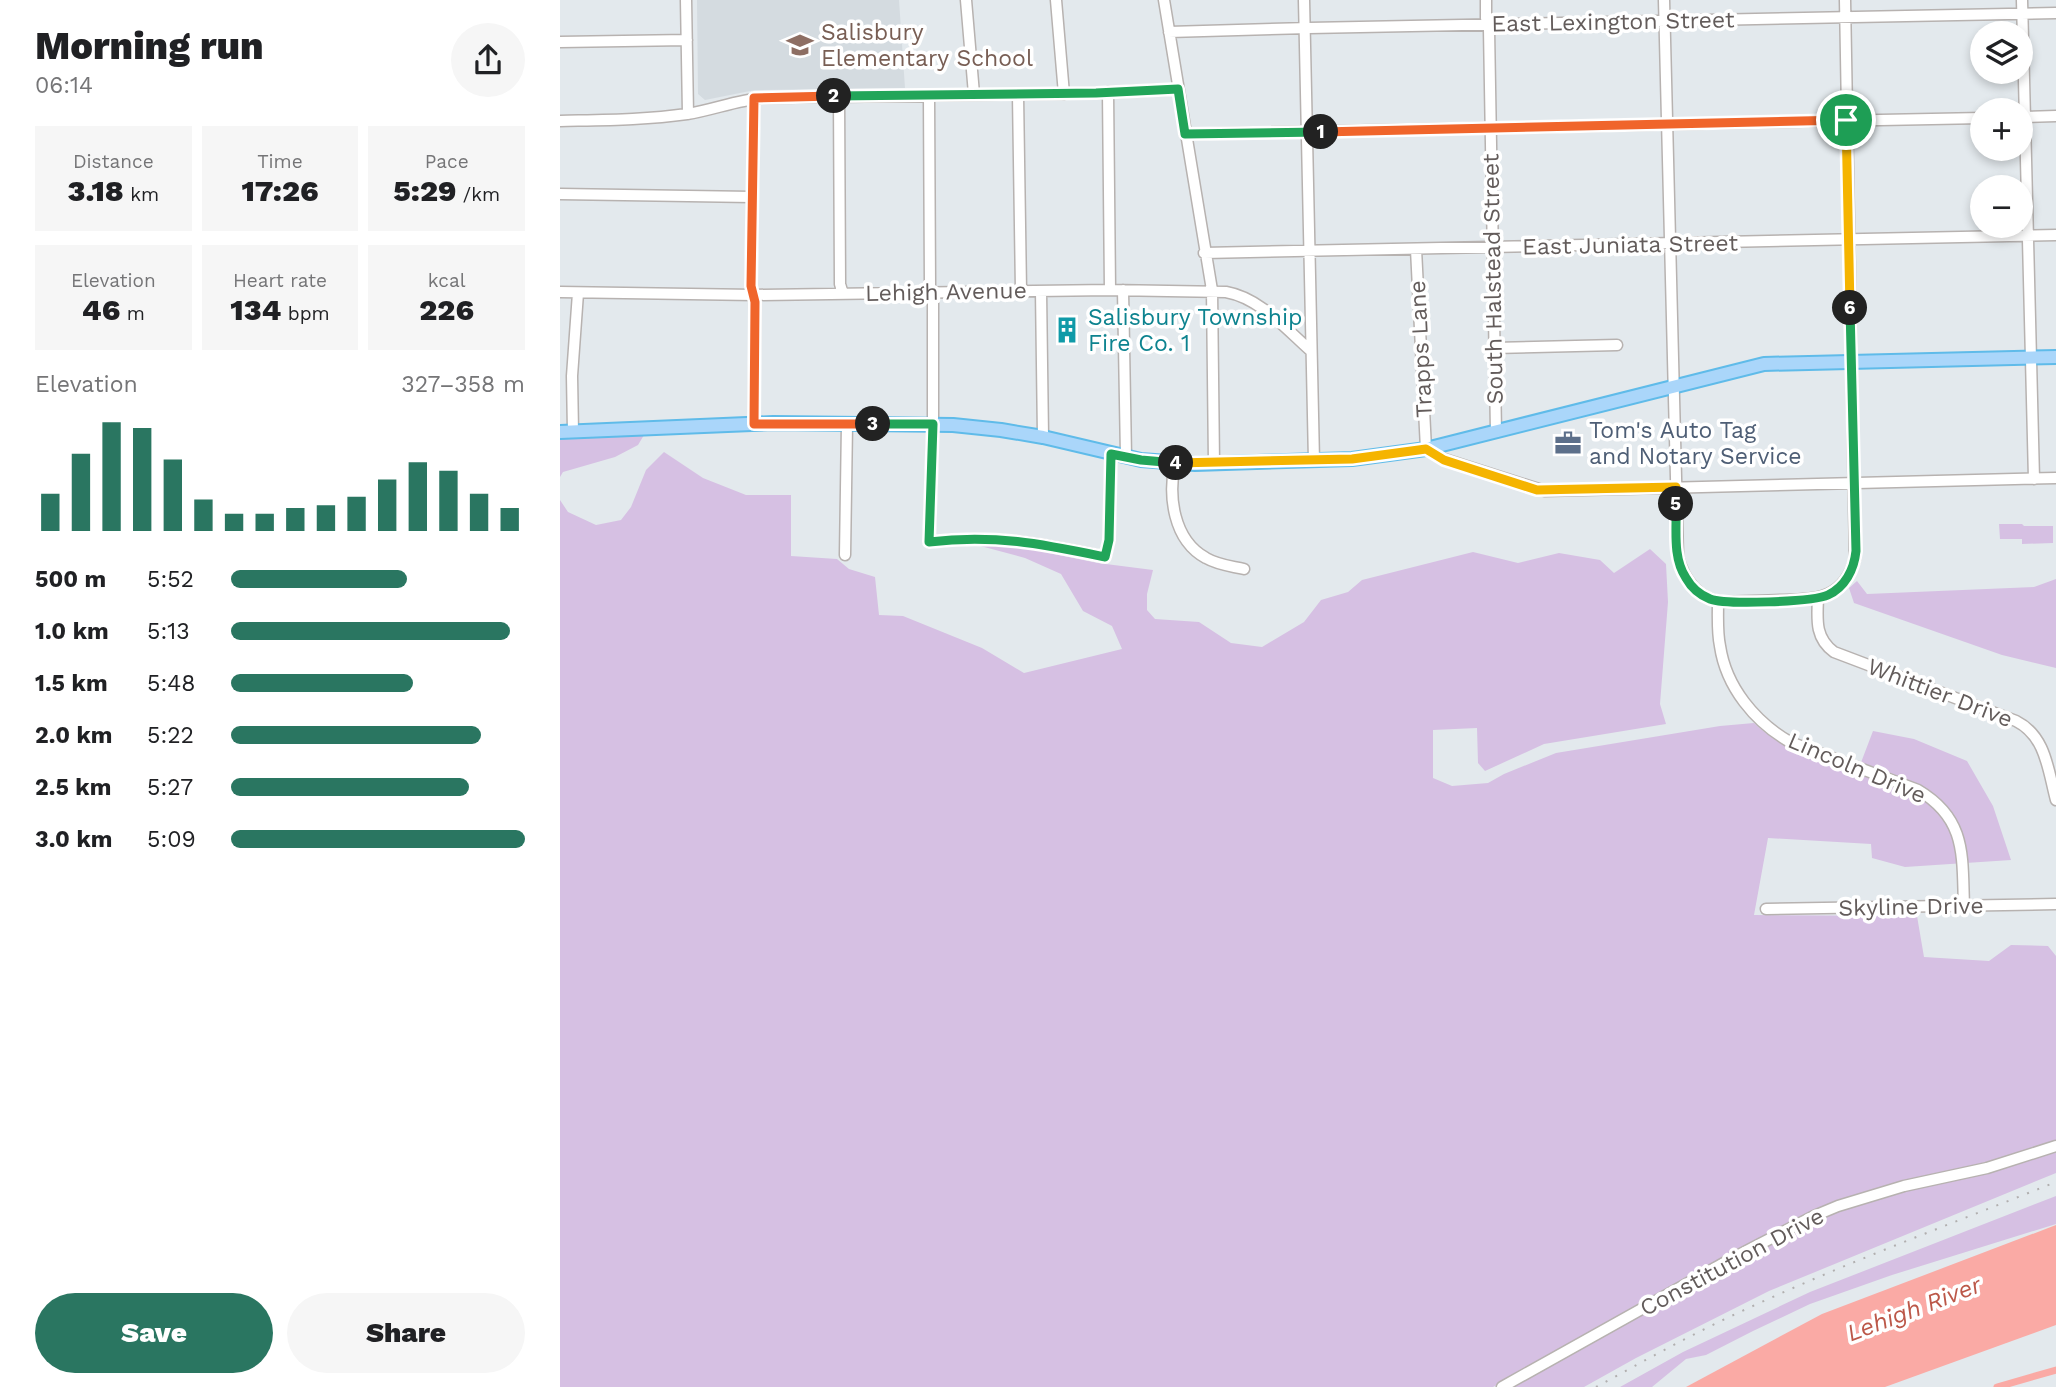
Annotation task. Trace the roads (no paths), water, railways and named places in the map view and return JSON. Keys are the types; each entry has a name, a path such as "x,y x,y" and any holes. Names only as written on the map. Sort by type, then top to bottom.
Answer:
{"main road":[{"path":"566,432 754,424 933,424 1043,436 1111,454 1175,463 1314,461 1379,457 1426,449 1771,363 2056,357"}],"street":[{"path":"686,0 688,114"},
{"path":"966,0 974,94"},
{"path":"1056,0 1064,93"},
{"path":"1164,0 1212,290 1214,464"},
{"path":"1304,0 1314,461"},
{"name":"South Halstead Street","path":"1486,0 1496,432"},
{"path":"1664,0 1677,547 1684,576 1698,592 1718,602 1818,598 1835,591 1842,584 1852,569 1856,551 1845,0"},
{"path":"2022,0 2024,98"},
{"name":"East Lexington Street","path":"1169,32 2056,13"},
{"path":"560,42 687,40"},
{"path":"560,121 688,114 754,98 1018,95 1178,89"},
{"path":"1108,93 1110,290"},
{"path":"1018,95 1021,291"},
{"path":"839,96 840,284 843,294"},
{"path":"929,96 930,288 933,299 929,542 965,539 1018,540 1105,557 1109,540 1111,454"},
{"path":"754,98 751,286 755,302 754,424"},
{"path":"2033,117 2056,116"},
{"path":"1185,134 1970,118"},
{"path":"560,194 752,197"},
{"name":"East Juniata Street","path":"2033,236 2056,235"},
{"name":"East Juniata Street","path":"1204,253 1970,237"},
{"path":"2029,238 2034,479"},
{"name":"Trapps Lane","path":"1416,249 1426,449"},
{"path":"1124,290 1126,457"},
{"name":"Lehigh Avenue","path":"560,292 754,295 1212,290 1236,293 1254,302 1311,351"},
{"path":"1041,291 1043,436"},
{"path":"566,432 578,293"},
{"path":"1494,348 1617,345"},
{"path":"845,555 847,424"},
{"path":"1426,449 1444,460 1537,490 2056,478"},
{"path":"1175,463 1171,485 1173,510 1187,541 1205,558 1244,569"},
{"name":"Whittier Drive","path":"1818,598 1819,635 1834,652 2016,721 2030,730 2043,751 2056,800"},
{"name":"Lincoln Drive","path":"1718,602 1718,637 1725,666 1746,705 1767,725 1803,748 1918,790 1945,811 1960,840 1964,906"},
{"name":"Skyline Drive","path":"1766,909 2056,904"},
{"name":"Constitution Drive","path":"1502,1387 1731,1259 1814,1216 1904,1186 1987,1168 2056,1146"}],"water":[{"name":"Lehigh River","path":"2056,1225 2056,1325 1885,1387 1686,1387 1822,1314"}],"waterway":[{"path":"1997,1387 2056,1370"}],"railway":[{"path":"1596,1387 1705,1329 1781,1293 2056,1182"}],"place":[{"name":"Salisbury Elementary School","path":"800,45"},
{"name":"Salisbury Township Fire Co. 1","path":"1067,330"},
{"name":"Tom's Auto Tag and Notary Service","path":"1568,443"}]}
